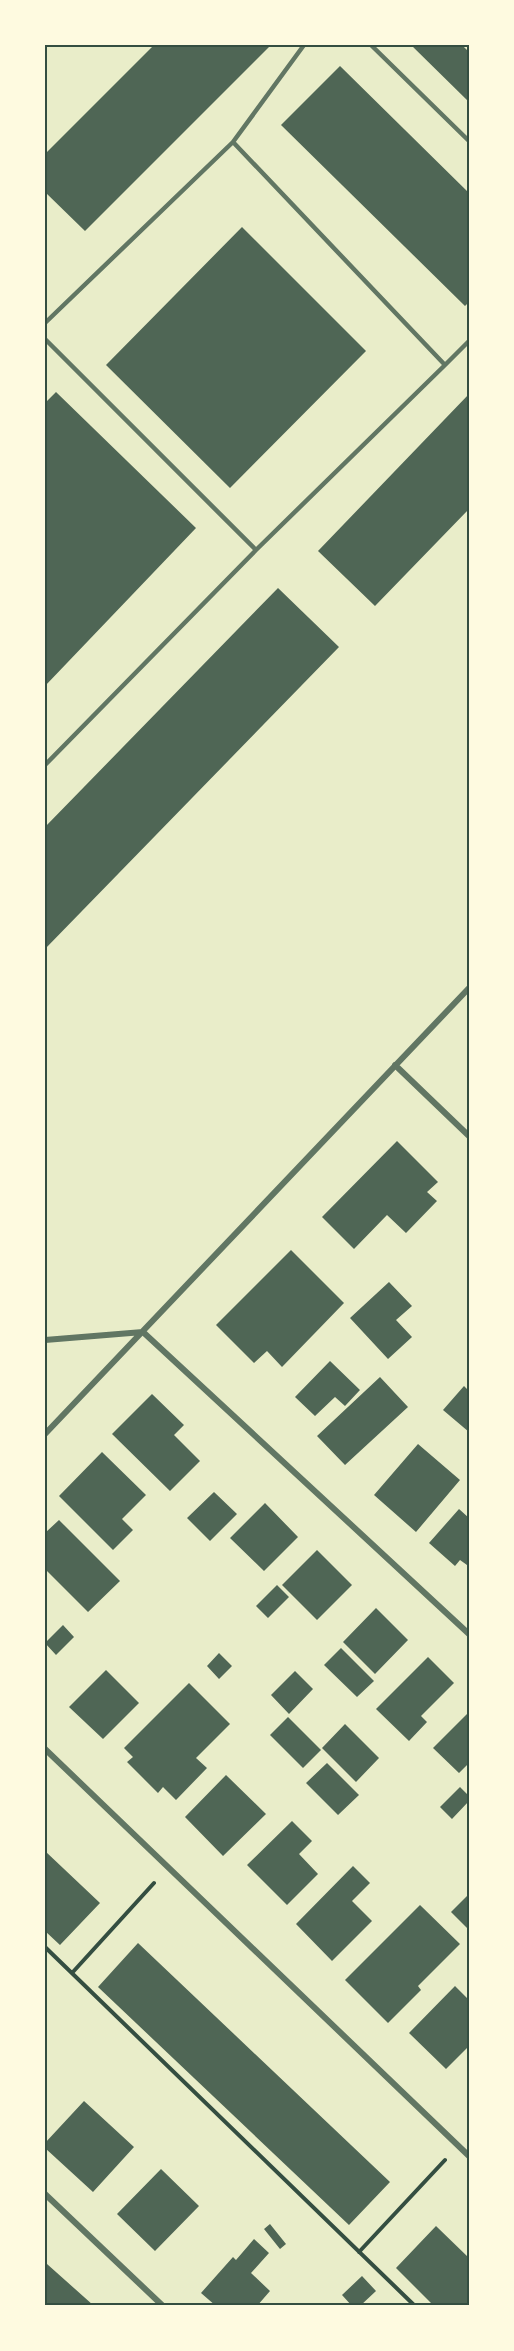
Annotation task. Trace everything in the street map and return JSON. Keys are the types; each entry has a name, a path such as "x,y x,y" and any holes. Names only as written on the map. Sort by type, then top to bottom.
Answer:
{"street":[{"path":"45,1434 469,988"},
{"path":"395,1065 469,1136"},
{"path":"45,1340 143,1332 469,1634"},
{"path":"45,1749 469,2156"},
{"path":"45,2194 163,2306"}],"lane":[{"path":"45,323 232,141 304,45"},
{"path":"370,45 469,141"},
{"path":"232,141 445,365"},
{"path":"45,339 256,550"},
{"path":"45,765 256,550 469,341"}],"path":[{"path":"72,1973 145,1893"},
{"path":"45,1947 415,2306"},
{"path":"359,2252 438,2167"}],"building":[{"path":"154,45 271,45 85,231 45,192 45,154"},
{"path":"411,45 462,45 469,52 469,102"},
{"path":"340,66 469,193 469,302 465,306 281,125"},
{"path":"242,227 366,351 230,488 106,365"},
{"path":"56,392 196,528 45,686 45,403"},
{"path":"469,394 469,509 375,606 318,551"},
{"path":"278,588 339,647 45,949 45,827"},
{"path":"397,1141 438,1182 427,1192 437,1201 406,1233 387,1215 354,1249 322,1217"},
{"path":"291,1250 344,1303 282,1367 267,1351 254,1363 216,1325"},
{"path":"389,1282 412,1306 396,1320 412,1337 388,1359 350,1318"},
{"path":"330,1361 360,1390 345,1406 335,1397 315,1416 295,1397"},
{"path":"380,1377 408,1407 345,1465 317,1436"},
{"path":"464,1386 469,1391 469,1432 443,1410"},
{"path":"152,1394 184,1425 174,1435 200,1461 170,1491 112,1434"},
{"path":"418,1444 460,1480 416,1532 374,1495"},
{"path":"102,1452 146,1495 122,1519 133,1530 113,1550 59,1496"},
{"path":"214,1492 237,1514 210,1541 187,1518"},
{"path":"265,1503 298,1537 264,1571 230,1538"},
{"path":"459,1509 469,1518 469,1562 467,1565 460,1560 455,1566 429,1543"},
{"path":"59,1520 120,1581 88,1612 45,1569 45,1533"},
{"path":"317,1550 352,1585 317,1620 282,1585"},
{"path":"277,1585 289,1597 268,1618 256,1606"},
{"path":"376,1608 408,1640 375,1674 343,1642"},
{"path":"63,1625 74,1637 56,1655 45,1643"},
{"path":"341,1648 374,1681 357,1697 324,1665"},
{"path":"219,1653 232,1666 219,1679 207,1666"},
{"path":"428,1657 454,1683 421,1716 427,1722 409,1741 376,1709"},
{"path":"106,1670 139,1703 103,1739 69,1707"},
{"path":"295,1671 313,1689 289,1714 271,1695"},
{"path":"189,1683 230,1724 196,1758 207,1768 176,1800 163,1787 158,1793 127,1762 133,1757 124,1748"},
{"path":"469,1712 469,1763 459,1773 433,1748"},
{"path":"288,1717 321,1750 303,1768 270,1735"},
{"path":"345,1724 379,1758 356,1782 322,1748"},
{"path":"327,1763 359,1795 338,1815 306,1783"},
{"path":"226,1775 266,1814 223,1856 185,1817"},
{"path":"460,1787 469,1796 469,1801 452,1819 440,1807"},
{"path":"292,1821 312,1841 299,1854 318,1874 287,1905 247,1865"},
{"path":"45,1851 100,1903 60,1945 45,1931"},
{"path":"353,1866 370,1883 352,1901 372,1921 332,1961 296,1924"},
{"path":"469,1894 469,1930 451,1912"},
{"path":"420,1905 460,1944 418,1986 421,1990 388,2023 345,1980"},
{"path":"138,1943 390,2182 349,2225 98,1987"},
{"path":"455,1986 469,2000 469,2046 446,2069 409,2033"},
{"path":"84,2101 134,2147 93,2192 45,2148 45,2143"},
{"path":"161,2169 199,2206 155,2251 117,2214"},
{"path":"270,2224 286,2244 280,2249 264,2229"},
{"path":"436,2226 469,2258 469,2306 434,2306 396,2268"},
{"path":"254,2239 269,2253 251,2273 270,2291 257,2306 216,2306 201,2293 233,2257 236,2260"},
{"path":"47,2264 93,2305 45,2306 45,2267"},
{"path":"362,2276 376,2291 360,2306 352,2306 342,2295"}]}
